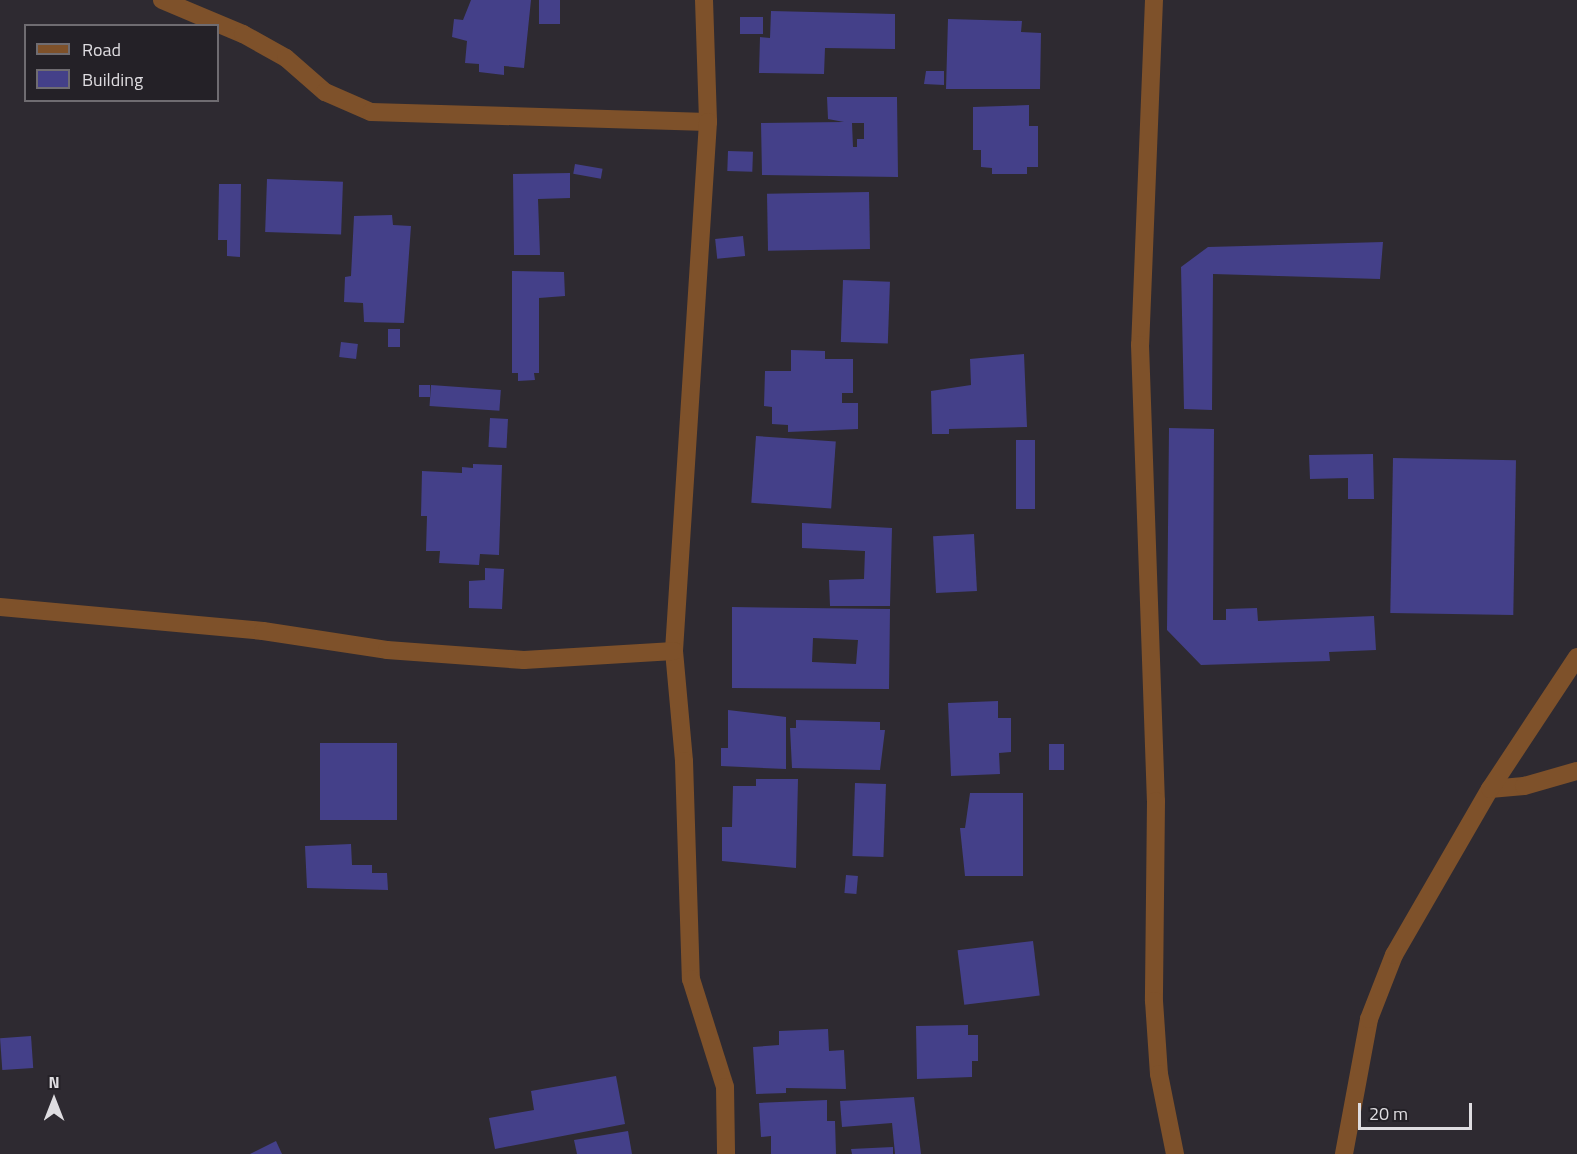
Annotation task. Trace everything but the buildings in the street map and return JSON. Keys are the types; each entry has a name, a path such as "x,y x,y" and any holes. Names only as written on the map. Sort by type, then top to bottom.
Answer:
{"street":[{"path":"162,0 243,34 286,58 325,92 371,112 708,122"},
{"path":"704,0 708,122 674,651 684,761 691,979 725,1088 726,1154"},
{"path":"1154,0 1140,345 1156,801 1154,1000 1159,1074 1175,1154"},
{"path":"0,607 492,658 674,651"},
{"path":"1344,1154 1369,1019 1394,955 1490,789 1577,657"},
{"path":"1490,789 1524,786 1577,771"}]}
